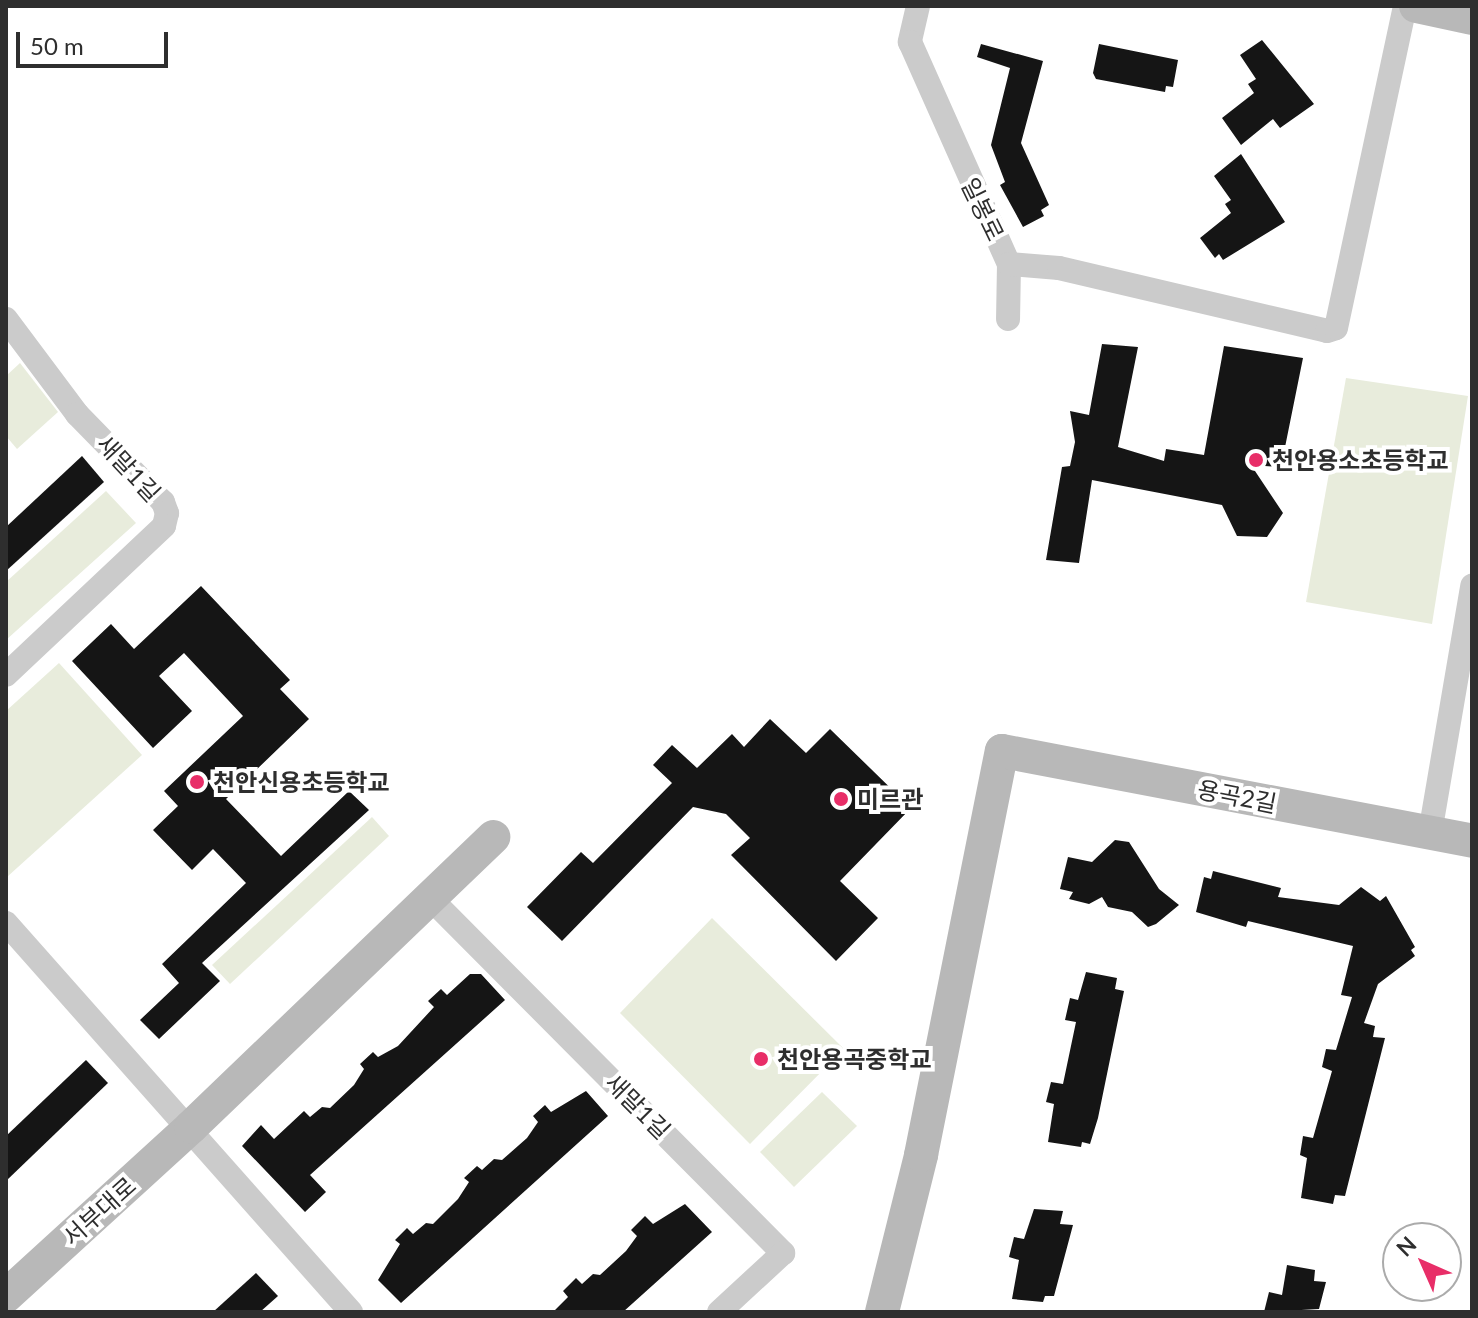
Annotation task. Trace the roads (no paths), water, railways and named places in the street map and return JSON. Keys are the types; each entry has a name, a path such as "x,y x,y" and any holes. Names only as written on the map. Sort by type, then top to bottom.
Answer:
{"street":[{"name":"일봉로","path":"918,6 910,42 918,68 1009,264 1059,268 1327,331 1341,320 1405,6"},
{"path":"1416,6 1472,18"},
{"path":"1008,319 1009,264"},
{"name":"새말1길","path":"6,319 77,414 163,502 167,513 164,526 6,675"},
{"path":"1430,833 1466,663 1472,586"},
{"name":"용곡2길","path":"882,1312 921,1155 1002,751 1472,841"},
{"path":"191,1127 493,837"},
{"name":"새말1길","path":"430,898 783,1253 719,1312"},
{"path":"6,923 191,1127 351,1312"},
{"name":"서부대로","path":"6,1296 191,1127"}],"place":[{"name":"천안용소초등학교","path":"1256,460"},
{"name":"천안신용초등학교","path":"197,782"},
{"name":"미르관","path":"841,799"},
{"name":"천안용곡중학교","path":"761,1059"}]}
